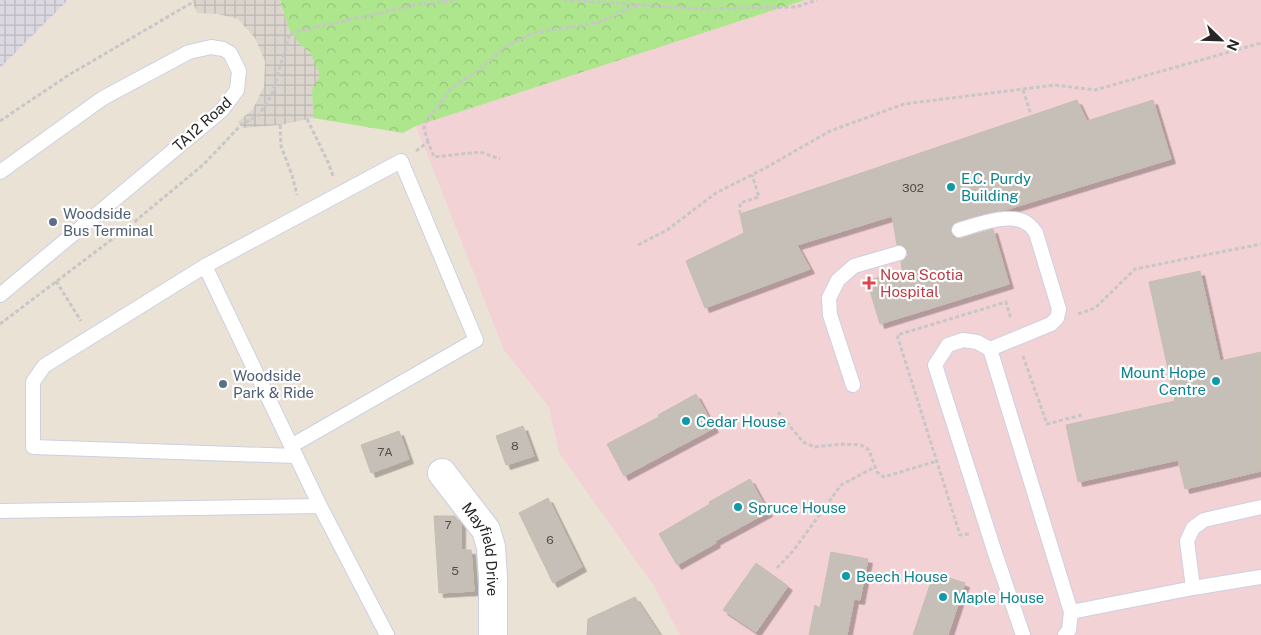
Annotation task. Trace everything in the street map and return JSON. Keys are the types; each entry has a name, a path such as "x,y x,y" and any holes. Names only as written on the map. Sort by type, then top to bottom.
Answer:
{"street":[{"name":"Mayfield Drive","path":"442,473 486,530 491,547 493,635"}],"lane":[{"name":"TA12 Road","path":"0,172 103,98 189,52 211,47 223,50 230,53 239,71 238,90 222,110 0,295"},
{"path":"401,161 476,340 293,451 33,447 33,382 44,366 205,266 339,193 401,161"},
{"path":"958,230 992,221 1015,218 1028,223 1036,233 1059,309 1057,318 1051,324 990,349"},
{"path":"853,385 830,315 829,298 838,280 854,266 899,253"},
{"path":"205,266 320,506 387,635"},
{"path":"1023,635 935,365 948,345 963,340 977,342 990,349 1071,612 1069,630 1065,635"},
{"path":"0,511 320,506"},
{"path":"1193,588 1187,541 1193,528 1204,520 1261,508"},
{"path":"1071,612 1193,588 1261,577"}],"path":[{"path":"0,324 127,228 204,164 241,125 259,115 272,94 290,33 415,5 457,0"},
{"path":"564,0 703,9 796,7 817,0"},
{"path":"0,121 67,76 193,2"},
{"path":"428,142 424,128 426,122 452,88 479,70 505,46 533,33 597,23 638,5"},
{"path":"638,245 668,230 716,193 830,132 904,104 1055,86 1095,90 1261,43"},
{"path":"1023,90 1031,115"},
{"path":"307,119 328,162 339,193"},
{"path":"280,125 282,146 302,213"},
{"path":"434,157 480,152 500,159"},
{"path":"740,214 740,204 759,198 752,175"},
{"path":"1057,318 1095,308 1135,269 1261,244"},
{"path":"56,281 91,337"},
{"path":"977,532 960,535 897,335 1006,302 1047,424 1082,415"},
{"path":"778,412 803,442 815,447 842,444 861,445 869,450 877,472 884,477 937,461"},
{"path":"777,568 794,550 841,485 875,467"}],"shaded area":[{"path":"0,0 67,1 0,68"},
{"path":"192,0 280,0 290,33 300,45 310,52 320,75 312,90 313,118 280,125 243,128 238,122 253,109 264,86 265,61 255,38 238,19 218,14 197,13"},
{"name":"Nova Scotia Hospital","path":"805,0 1261,0 1261,635 680,635 654,586 559,453 549,407 504,350 416,126"}],"green space":[{"path":"280,0 805,0 416,126 403,133 313,118 310,52 300,45 290,33"}],"building":[{"name":"E.C. Purdy Building","path":"1077,100 1087,121 1153,100 1171,159 953,224 951,233 953,237 958,239 993,229 1009,284 880,324 867,281 902,270 901,262 908,255 905,247 897,245 892,216 797,245 810,269 705,308 686,261 744,233 740,214"},
{"name":"Mount Hope Centre","path":"1200,271 1220,361 1261,352 1261,471 1185,489 1178,460 1078,482 1066,425 1175,401 1149,282"},
{"path":"696,394 714,428 624,476 607,444 659,417 658,415"},
{"path":"523,426 534,456 506,465 496,436"},
{"path":"399,431 409,459 371,473 361,445"},
{"path":"750,479 768,512 715,541 716,543 677,565 659,534 710,504 709,502"},
{"path":"548,498 582,567 553,583 519,513"},
{"path":"434,516 455,516 461,524 461,550 471,550 474,591 439,593"},
{"path":"831,552 868,559 860,600 854,599 847,635 809,635 815,605 820,608"},
{"path":"756,563 788,586 756,632 723,610"},
{"name":"Maple House","path":"934,573 965,583 948,635 913,635"},
{"path":"635,597 660,635 587,635 588,619"}],"place":[{"name":"E.C. Purdy Building","path":"951,187"},
{"name":"Woodside Bus Terminal","path":"53,222"},
{"name":"Nova Scotia Hospital","path":"869,283"},
{"name":"Mount Hope Centre","path":"1216,381"},
{"name":"Woodside Park & Ride","path":"223,384"},
{"name":"Cedar House","path":"686,421"},
{"name":"Spruce House","path":"738,507"},
{"name":"Beech House","path":"846,576"},
{"name":"Maple House","path":"943,597"}]}
